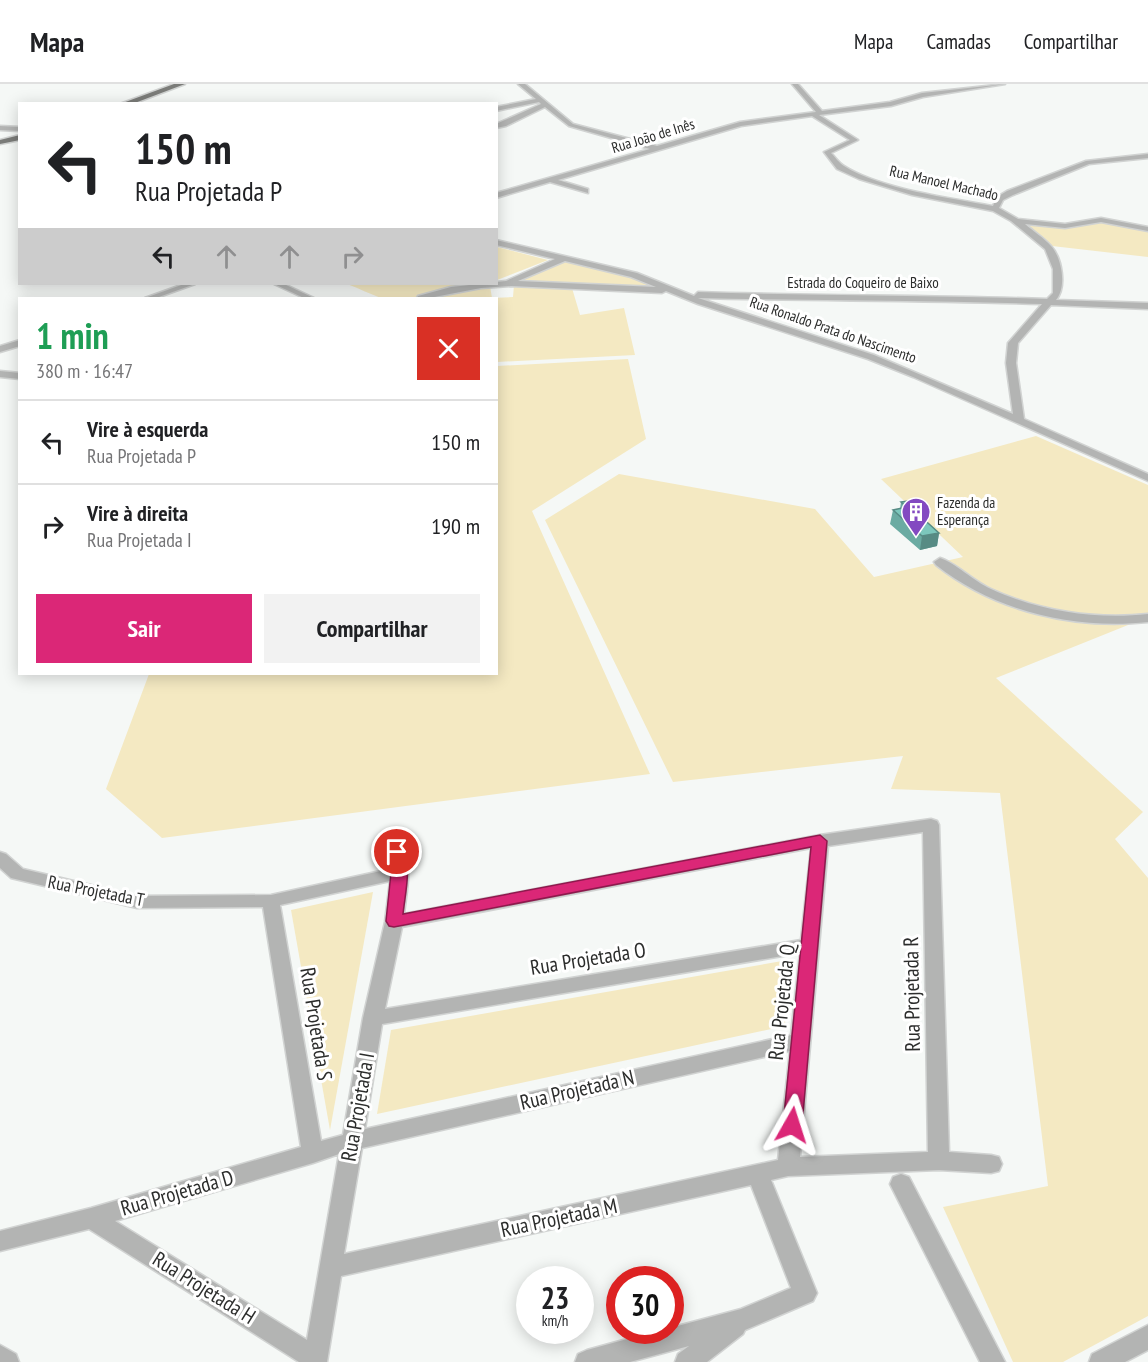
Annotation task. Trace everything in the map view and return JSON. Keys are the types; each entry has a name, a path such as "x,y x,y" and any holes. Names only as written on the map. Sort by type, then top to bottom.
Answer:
{"main road":[{"path":"129,102 181,84"},
{"path":"0,142 18,138"}],"street":[{"path":"521,84 571,125 660,149"},
{"name":"Rua Manoel Machado","path":"795,84 816,113 855,140 827,152 831,159 846,170 907,192 995,209 1018,221 1047,245 1056,263 1058,293 1013,343 1011,363 1019,422"},
{"name":"Rua João de Inês","path":"498,195 740,124 891,104 922,94 1002,84"},
{"path":"498,109 543,102"},
{"path":"498,126 504,125 543,102"},
{"path":"0,128 18,129"},
{"path":"995,209 1000,199 1010,193 1088,162 1148,156"},
{"path":"553,181 585,191"},
{"path":"1018,221 1065,226 1101,220 1148,229"},
{"name":"Rua Ronaldo Prata do Nascimento","path":"498,243 634,275 675,292 901,368 1148,478"},
{"path":"506,283 562,259"},
{"name":"Estrada do Coqueiro de Baixo","path":"498,284 795,298 921,297 1148,306"},
{"path":"152,297 188,285"},
{"path":"280,285 308,297"},
{"name":"Estrada do Coqueiro de Baixo","path":"425,297 463,288 489,285"},
{"path":"0,349 18,344"},
{"path":"0,374 18,376"},
{"path":"940,562 984,591 1023,606 1105,619 1148,618"},
{"name":"Rua Projetada R","path":"820,841 931,825 939,1161"},
{"path":"394,921 820,841"},
{"name":"Rua Projetada Q","path":"788,1167 820,841"},
{"name":"Rua Projetada I","path":"316,1360 373,1018 394,921 399,873 397,852"},
{"name":"Rua Projetada T","path":"0,858 9,876 137,902 271,901 399,873"},
{"name":"Rua Projetada S","path":"271,901 313,1154"},
{"name":"Rua Projetada O","path":"373,1018 810,945"},
{"name":"Rua Projetada N","path":"353,1141 802,1040"},
{"name":"Rua Projetada D","path":"0,1241 91,1218 353,1141"},
{"name":"Rua Projetada M","path":"330,1268 788,1167 939,1161 991,1164"},
{"path":"587,1362 742,1320 805,1293 759,1173"},
{"path":"901,1184 993,1362"},
{"name":"Rua Projetada H","path":"91,1218 316,1360"},
{"path":"687,1362 742,1320"},
{"path":"1101,1362 1148,1337"},
{"path":"0,1357 7,1362"}],"shaded area":[{"path":"1102,221 1148,231 1148,257 1052,246 1026,224 1061,227"},
{"path":"498,247 548,260 498,280"},
{"path":"563,261 618,273 658,288 518,280"},
{"path":"349,285 465,285 414,297 378,297"},
{"path":"514,285 572,288 580,315 624,308 635,355 498,362 498,298 513,297"},
{"path":"490,286 492,297 439,297"},
{"path":"628,359 646,439 532,511 650,774 162,838 106,789 149,675 498,675 498,366"},
{"path":"1036,436 1148,485 1148,617 996,678 1143,812 1115,839 1148,878 1148,1316 1063,1362 1013,1362 943,1207 1048,1186 1000,793 891,789 903,756 673,782 545,520 619,474 815,509 874,577 963,557 881,479"},
{"path":"373,892 330,1130 291,910"},
{"path":"788,960 785,1026 377,1114 391,1030"}],"building":[{"path":"915,500 929,512 918,514 939,533 922,536 893,510 907,507 901,502"}],"place":[{"name":"Fazenda da Esperança","path":"916,538"}],"route":[{"path":"397,852 399,873 394,921 820,841 792,1125"}]}
